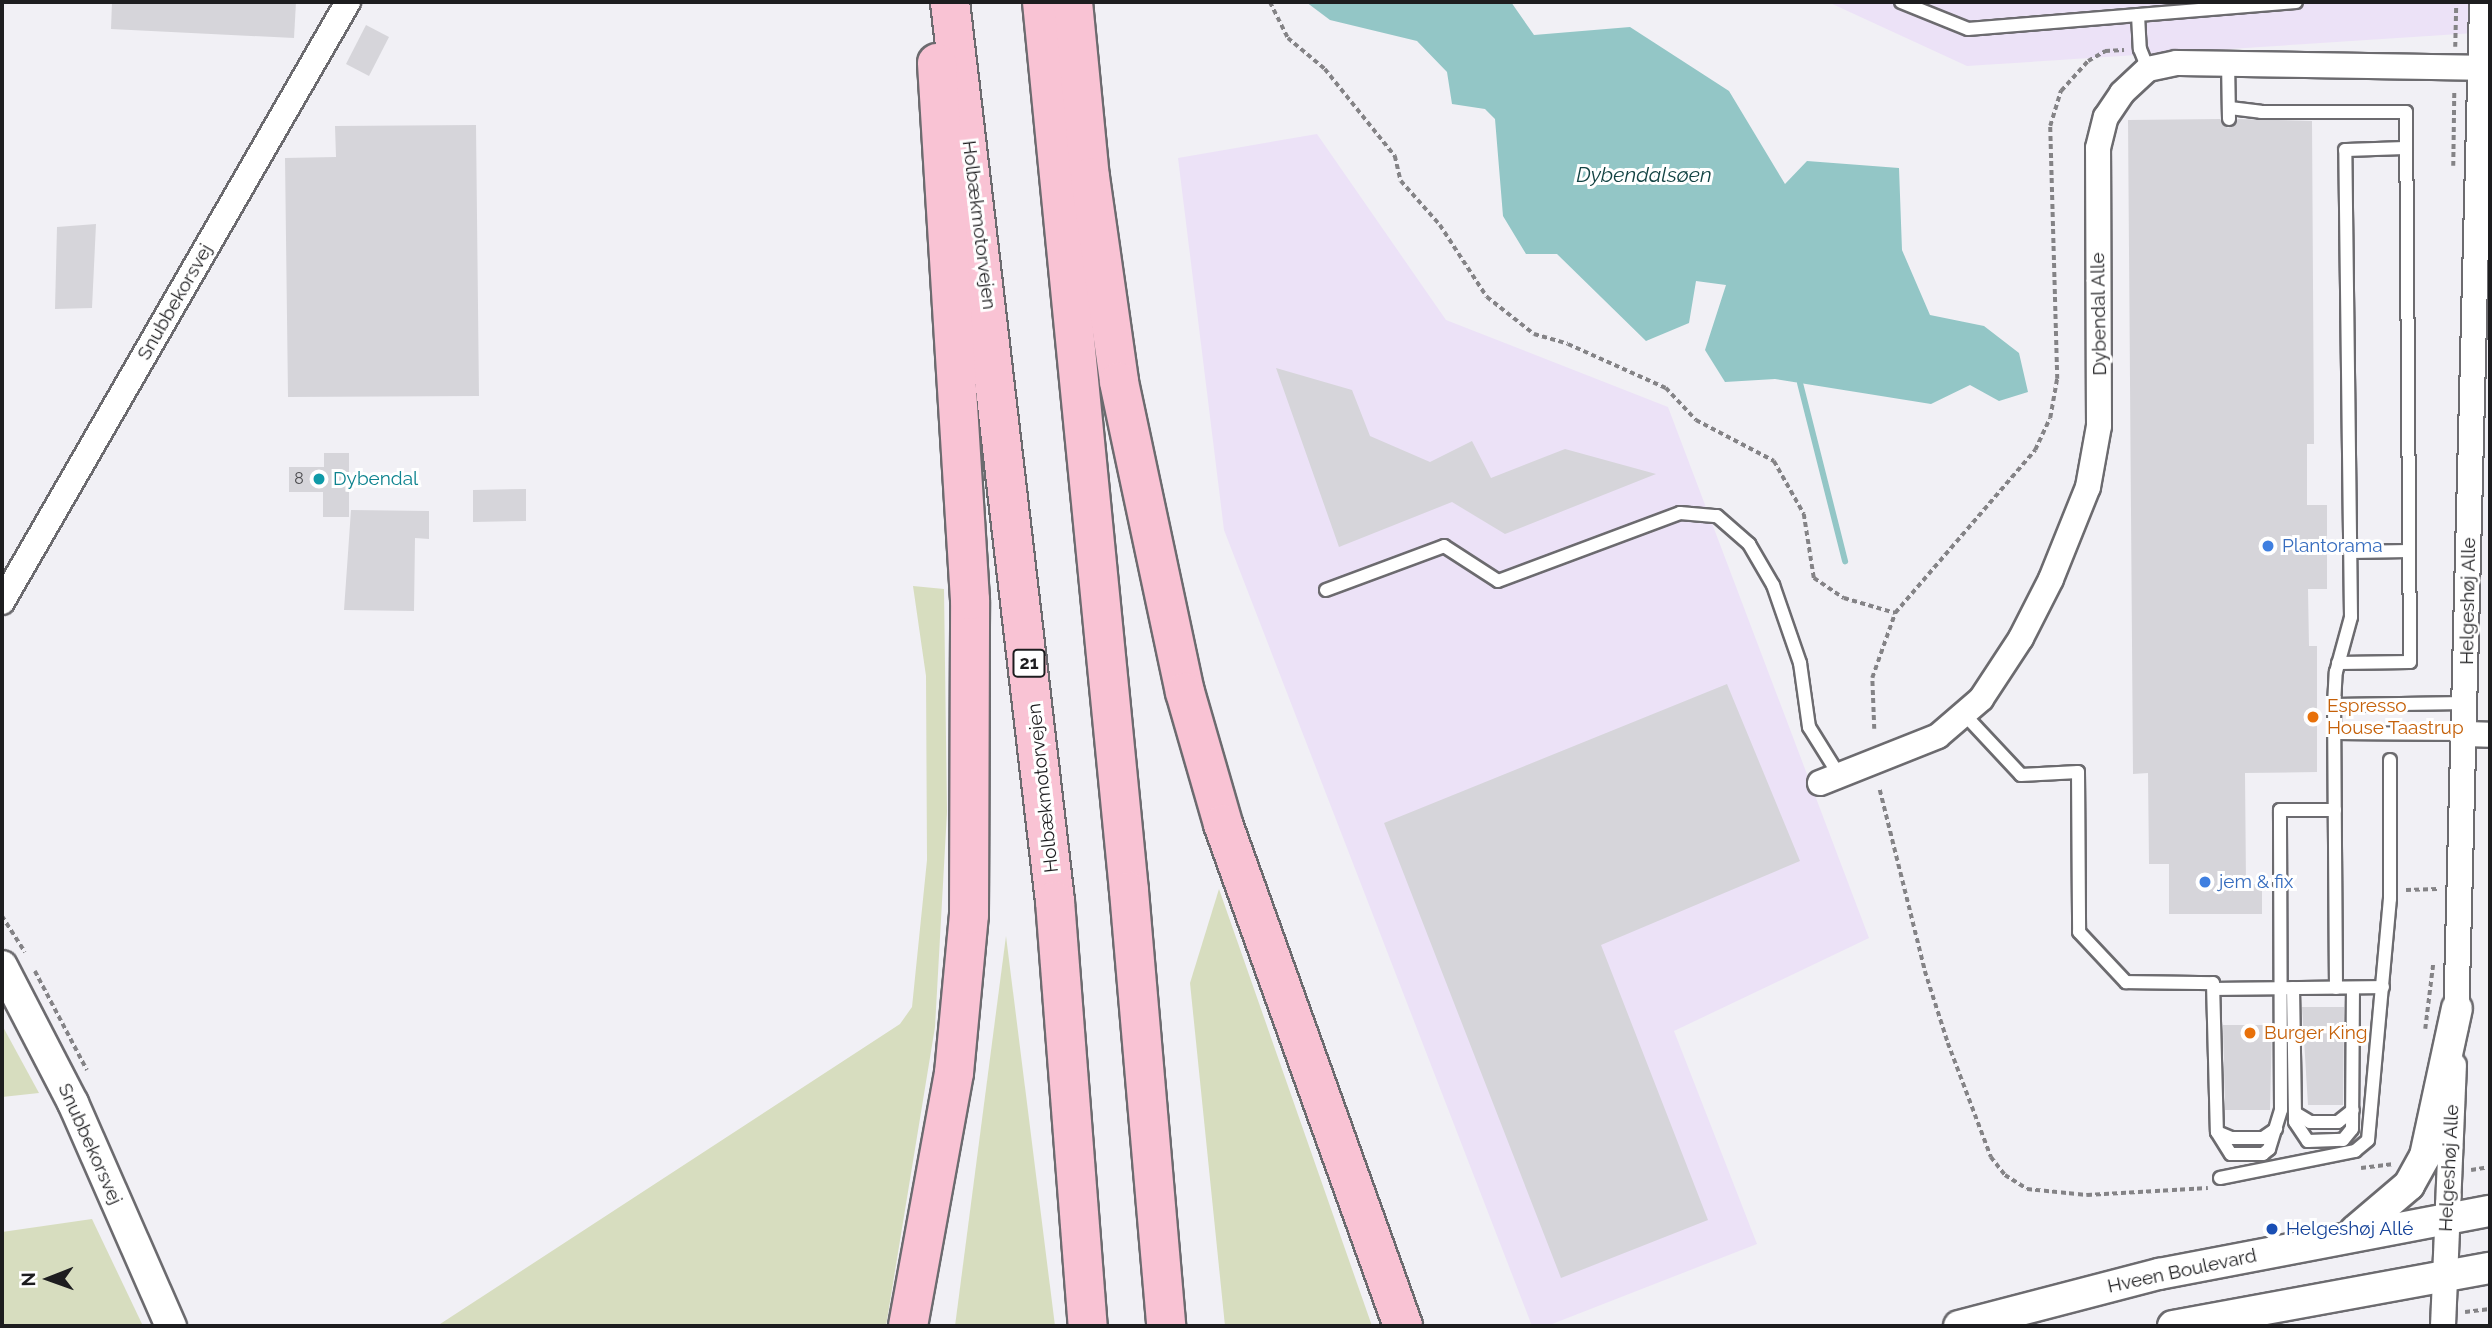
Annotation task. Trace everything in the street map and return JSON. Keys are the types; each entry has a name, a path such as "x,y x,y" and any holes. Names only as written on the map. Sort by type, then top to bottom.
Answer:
{"highway":[{"path":"908,1326 954,1073 970,915 970,600 938,116 937,2"},
{"name":"Holbækmotorvejen","path":"950,2 1054,887 1088,1326"},
{"path":"1042,2 1128,878 1166,1326"},
{"path":"1073,2 1090,177 1119,382 1185,692 1223,824 1403,1326"}],"street":[{"name":"Snubbekorsvej","path":"2,602 348,2"},
{"name":"Helgeshøj Alle","path":"2443,1326 2457,1008 2478,735 2486,68 2482,2"},
{"path":"2144,59 2486,68"},
{"name":"Dybendal Alle","path":"1829,779 1938,736 1981,699 2021,638 2051,579 2088,487 2099,426 2098,148 2106,117 2144,59"},
{"name":"Snubbekorsvej","path":"2,966 73,1103 171,1326"},
{"path":"2350,1235 2409,1185 2425,1156 2457,1008"},
{"name":"Hveen Boulevard","path":"1959,1326 2159,1274 2350,1235 2490,1211"},
{"path":"2172,1326 2490,1269"}],"lane":[{"path":"1901,2 1968,29 2296,2"},
{"path":"2138,15 2144,59"},
{"path":"2228,61 2229,114 2406,112 2410,662 2338,663"},
{"path":"2336,988 2334,705 2338,663 2351,617 2345,150 2406,148"},
{"path":"1326,590 1444,545 1498,581 1680,513 1717,516 1749,544 1773,585 1800,663 1809,727 1829,779"},
{"path":"2350,552 2409,551"},
{"path":"2334,705 2478,702"},
{"path":"1964,714 2021,775 2078,772 2079,932 2126,982 2213,982 2216,989 2217,1132 2231,1154 2263,1154 2272,1144 2281,1110 2280,810 2335,810"},
{"path":"2335,733 2478,735"},
{"path":"2217,1182 2355,1151 2368,1140 2390,899 2390,760"},
{"path":"2216,989 2384,987"},
{"path":"2293,988 2296,1127 2308,1141 2343,1140 2352,1129 2353,988"},
{"path":"2295,1113 2310,1122 2338,1122 2353,1110"}],"path":[{"path":"1270,2 1288,38 1325,69 1395,156 1401,181 1440,225 1487,297 1534,334 1666,388 1696,420 1774,461 1804,514 1814,578 1844,598 1895,613"},
{"path":"1874,729 1872,678 1895,613 2035,450 2050,418 2057,379 2050,126 2062,91 2088,61 2105,51 2144,59"},
{"path":"1880,790 1925,971 1948,1043 1991,1157 2005,1175 2027,1189 2087,1195 2217,1182"},
{"path":"2439,900 2440,876"},
{"path":"2417,890 2439,889"},
{"path":"2424,1036 2434,958"},
{"path":"2347,1170 2399,1165"}],"shaded area":[{"path":"1828,2 2490,2 2490,32 1967,66"},
{"path":"1317,134 1446,320 1668,407 1869,938 1674,1031 1757,1244 1547,1326 1532,1326 1224,530 1178,158"}],"green space":[{"path":"913,586 944,589 947,812 935,1027 886,1326 437,1326 900,1024 912,1007 927,860 926,676"},
{"path":"1219,889 1372,1326 1225,1326 1190,983"},
{"path":"1006,936 1055,1326 955,1326"},
{"path":"2,1025 39,1093 2,1097"},
{"path":"92,1219 143,1326 2,1326 2,1232"}],"water":[{"name":"Dybendalsøen","path":"1306,2 1511,2 1534,35 1630,27 1729,91 1785,184 1807,161 1899,168 1902,250 1930,315 1984,326 2019,353 2028,392 1999,401 1970,385 1931,404 1775,379 1725,382 1705,350 1726,285 1696,281 1689,323 1646,341 1557,254 1526,254 1503,216 1495,119 1485,109 1452,104 1447,72 1417,41 1330,20"}],"building":[{"path":"112,2 296,2 294,38 111,29"},
{"path":"366,25 389,37 369,76 346,64"},
{"path":"2220,119 2228,128 2238,119 2312,121 2314,444 2307,444 2307,505 2327,505 2327,589 2308,589 2309,646 2317,646 2317,772 2245,773 2246,884 2262,884 2262,914 2169,914 2169,864 2149,864 2148,773 2133,774 2128,120"},
{"path":"476,125 479,396 288,397 285,158 336,157 335,126"},
{"path":"96,224 92,308 55,309 57,227"},
{"path":"1276,368 1352,390 1370,436 1430,462 1472,441 1491,478 1565,449 1656,474 1505,534 1452,502 1339,547"},
{"name":"Dybendal","path":"324,453 349,453 349,517 323,517 323,492 289,492 289,467 324,467"},
{"path":"526,489 526,521 473,522 473,490"},
{"path":"351,510 429,511 429,539 415,538 414,611 344,610"},
{"path":"1727,684 1800,861 1601,945 1708,1220 1561,1278 1384,823"},
{"path":"2302,1007 2344,1007 2343,1105 2308,1105"},
{"path":"2223,1025 2272,1025 2270,1110 2225,1110"}],"waterway":[{"path":"1800,383 1845,561"}],"place":[{"name":"Dybendal","path":"319,479"},
{"name":"Plantorama","path":"2268,546"},
{"name":"Espresso House Taastrup","path":"2313,717"},
{"name":"jem & fix","path":"2205,882"},
{"name":"Burger King","path":"2250,1033"},
{"name":"Helgeshøj Allé","path":"2272,1229"}]}
